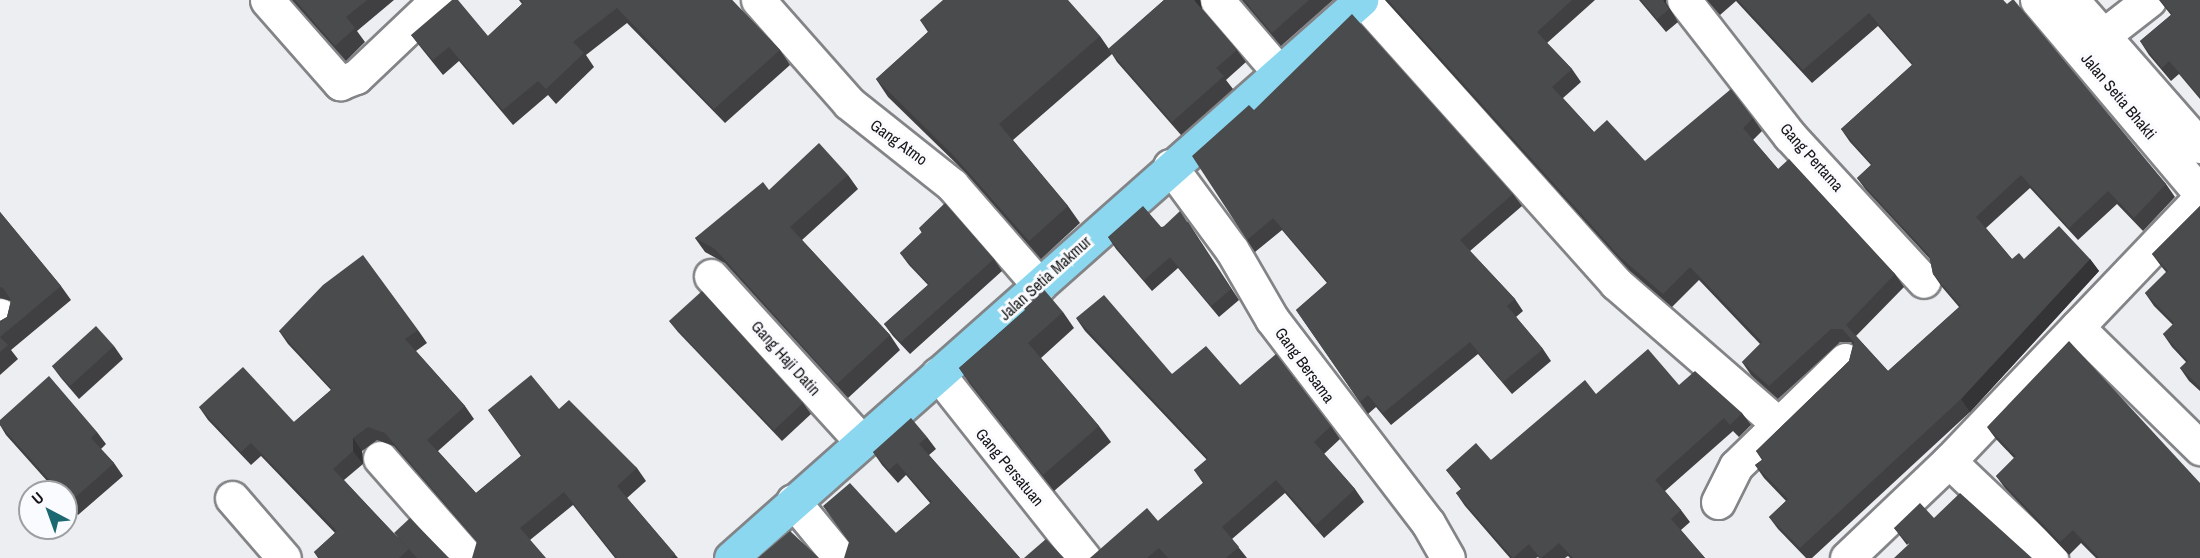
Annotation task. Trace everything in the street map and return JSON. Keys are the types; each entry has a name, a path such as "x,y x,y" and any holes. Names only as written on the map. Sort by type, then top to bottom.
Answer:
{"main road":[{"name":"Jalan Setia Makmur","path":"731,558 860,440 1039,285 1278,71 1362,0"}],"street":[{"path":"267,0 340,83 356,77 437,0"},
{"name":"Gang Atmo","path":"758,0 849,102 952,184 1039,285"},
{"path":"1217,0 1278,71"},
{"path":"1362,0 1616,283 1776,422"},
{"name":"Gang Pertama","path":"1684,0 1790,136 1924,281"},
{"name":"Jalan Setia Bhakti","path":"2037,0 2200,193"},
{"name":"Jalan Setia Bhakti","path":"2072,0 2200,146"},
{"path":"2104,35 2149,0"},
{"name":"Gang Bersama","path":"1170,166 1232,250 1272,319 1428,523 1448,558"},
{"path":"1847,558 1949,461 2200,198"},
{"name":"Gang Haji Datin","path":"711,276 860,440"},
{"path":"2077,327 2200,448"},
{"path":"1718,502 1736,466 1776,422 1845,360"},
{"name":"Gang Persatuan","path":"938,374 1084,558"},
{"path":"380,458 468,558"},
{"path":"1949,461 2051,558"},
{"path":"232,498 284,558"},
{"path":"793,501 840,558"}],"building":[{"path":"295,0 367,0 346,17 355,28 335,46"},
{"path":"452,0 458,0 488,36 523,3 521,0 732,0 780,50 714,109 617,8 573,42 584,53 546,89 538,81 503,110 449,47 433,60 411,35"},
{"path":"943,0 1068,0 1100,36 999,124 1068,206 1029,241 954,156 876,79 929,31 920,20"},
{"path":"1164,0 1194,0 1237,50 1216,68 1224,76 1172,122 1108,49"},
{"path":"1244,0 1309,0 1272,33"},
{"path":"1388,0 1572,0 1537,32 1572,69 1552,87 1594,132 1607,120 1645,161 1731,89 1753,118 1743,128 1778,169 1789,159 1895,274 1846,325 1888,371 1961,306 1933,274 1929,255 1857,178 1872,164 1841,129 1913,64 1869,13 1803,70 1738,0 2003,0 2007,4 2014,0 2166,184 2134,218 2108,191 2069,228 2021,175 1976,217 2012,259 2019,253 2024,259 2059,226 2090,259 1961,399 1800,548 1769,517 1788,499 1755,465 1763,459 1756,451 1849,361 1854,342 1842,329 1831,329 1769,386 1742,362 1762,342 1690,267 1663,294 1620,257"},
{"path":"1641,0 1663,0 1669,9 1657,19"},
{"path":"2160,0 2200,0 2200,97 2169,61 2162,68 2140,41 2172,14"},
{"path":"1352,14 1513,194 1460,240 1515,299 1507,306 1543,349 1503,382 1470,342 1383,413 1368,395 1360,402 1296,310 1328,282 1273,218 1247,240 1192,156 1249,105 1254,110"},
{"path":"819,143 848,175 790,227 890,335 837,384 715,249 695,238 763,182 769,190"},
{"path":"945,203 994,259 901,342 884,324 929,284 900,253 922,232 919,228"},
{"path":"1143,206 1162,228 1180,211 1231,289 1211,306 1170,257 1144,280 1108,237"},
{"path":"2200,206 2200,387 2180,368 2188,361 2163,334 2174,323 2145,293 2168,271 2152,254"},
{"path":"0,212 61,286 0,337 0,321 7,317 11,300 0,287"},
{"path":"363,255 418,330 405,339 465,406 427,440 476,493 522,455 488,410 531,375 559,409 569,400 637,468 617,486 675,554 671,558 617,558 564,492 520,528 546,558 472,558 477,541 385,433 368,427 353,438 353,451 333,469 409,549 399,558 319,558 314,552 337,531 251,443 241,452 199,407 243,367 294,422 332,389 279,331 323,285"},
{"path":"1041,286 1063,312 1028,343 1099,426 1043,475 959,368 1026,310 1021,304"},
{"path":"702,291 803,403 774,430 669,321"},
{"path":"1104,295 1172,374 1206,346 1240,385 1276,354 1331,426 1314,442 1355,489 1316,525 1276,480 1222,527 1239,547 1226,558 1168,558 1159,548 1147,558 1090,558 1147,508 1158,521 1204,482 1194,470 1208,458 1076,318"},
{"path":"96,326 114,346 70,386 52,366"},
{"path":"0,337 8,345 0,352"},
{"path":"2069,341 2200,483 2200,558 2099,558 2073,530 2060,542 1996,476 2016,456 1987,427"},
{"path":"1648,349 1679,385 1695,371 1742,413 1730,425 1724,418 1655,480 1681,510 1671,519 1705,558 1573,558 1559,543 1541,558 1529,544 1513,558 1456,493 1462,488 1446,470 1476,443 1491,460 1585,380 1596,394"},
{"path":"49,376 97,432 91,438 114,463 78,495 78,480 49,480 0,425 0,420"},
{"path":"911,418 927,437 919,444 1020,558 844,558 849,542 823,506 850,483 896,533 932,502 897,463 889,470 873,452"},
{"path":"1960,493 2032,558 1894,558 1909,544 1894,528 1920,503 1934,518"},
{"path":"410,518 449,558 417,558 394,533"},
{"path":"790,531 819,558 758,558"},
{"path":"1046,539 1064,558 1024,558"}]}
